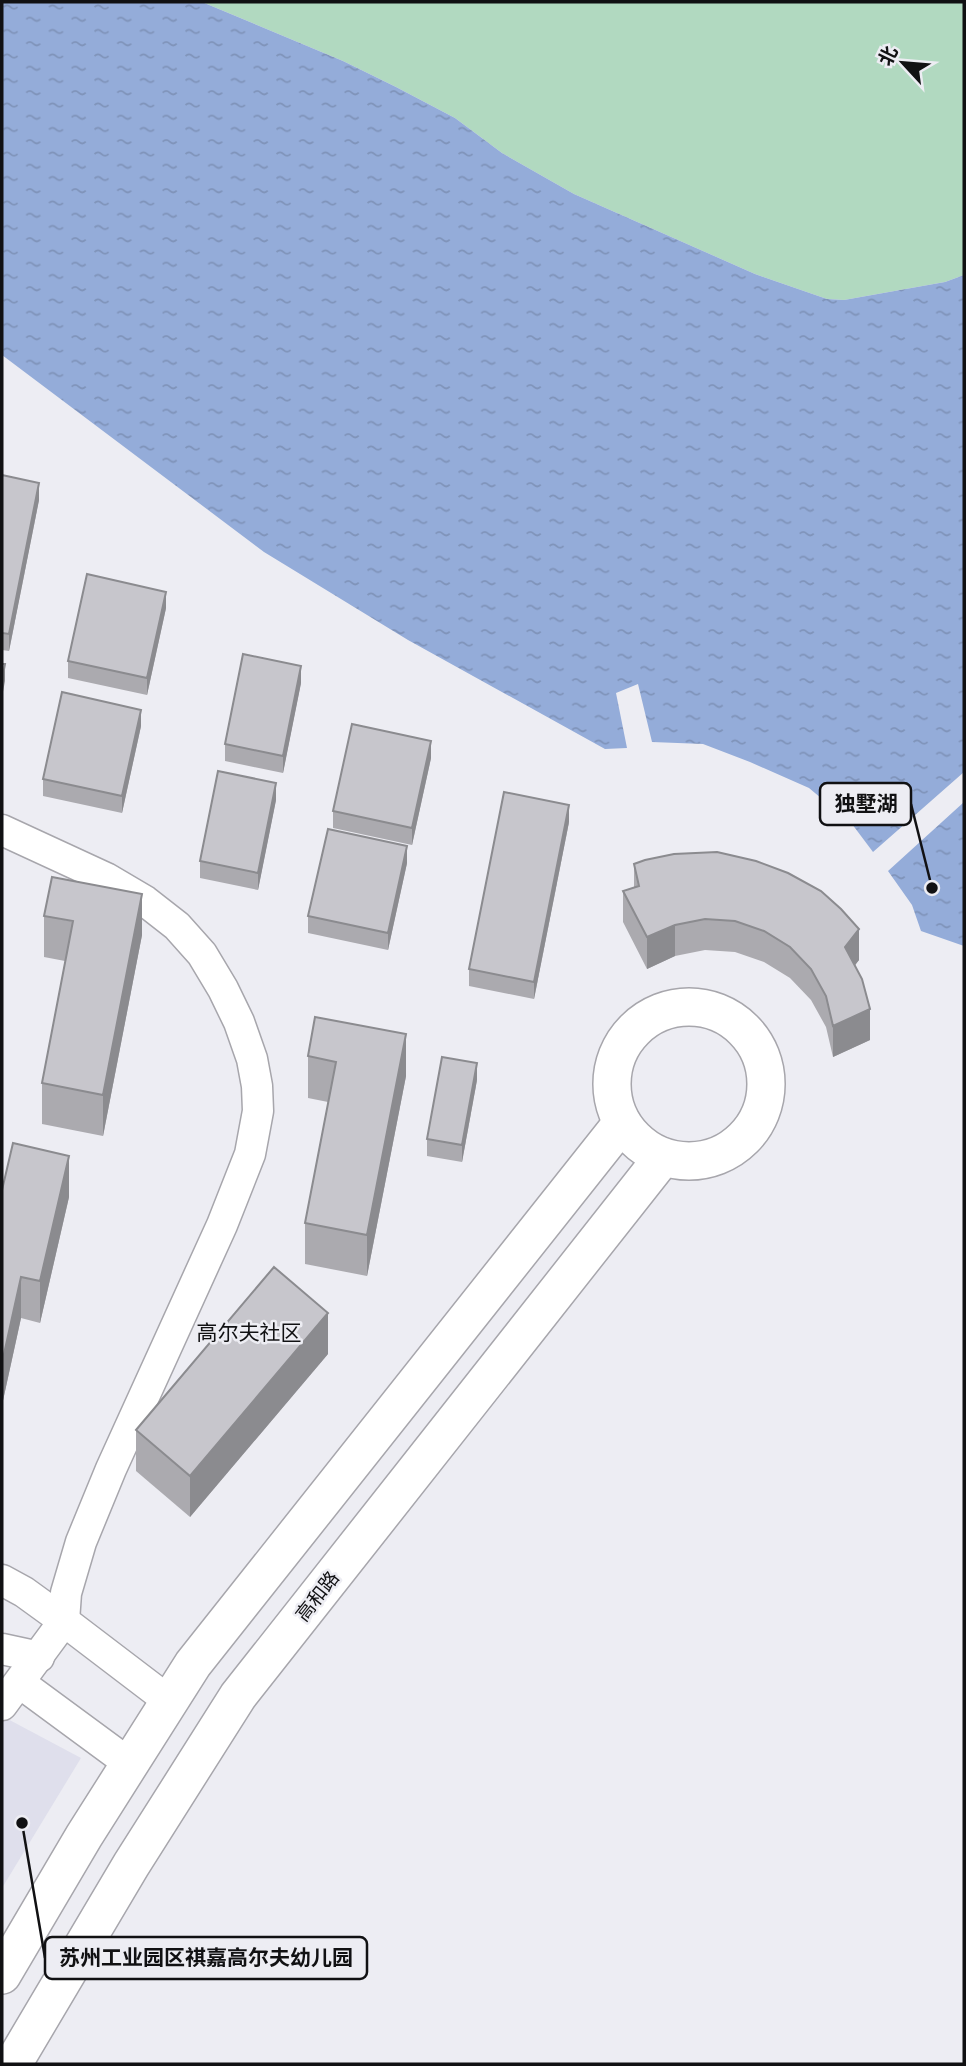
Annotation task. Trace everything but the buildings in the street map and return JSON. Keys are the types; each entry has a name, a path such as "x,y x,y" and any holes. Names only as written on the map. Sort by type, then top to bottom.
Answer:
{"main road":[{"path":"700,1007 727,1016 749,1034 763,1059 767,1088 760,1116 743,1139 719,1155 692,1161 663,1157 640,1143 622,1123 613,1096 614,1067 625,1040 645,1020 672,1008 700,1007"},
{"path":"2,1975 83,1836 193,1664 622,1123"},
{"name":"高和路","path":"13,2064 131,1865 239,1696 663,1157"}],"street":[{"path":"2,830 106,878 145,901 177,926 202,954 223,989 248,1047 257,1086 258,1111 250,1154 222,1225 111,1469 81,1542 66,1593 64,1621 11,1694 130,1764"},
{"path":"2,1580 24,1592 170,1701"},
{"path":"2,1649 38,1657"}],"shaded area":[{"path":"2,1716 81,1758 2,1888"}],"green space":[{"path":"202,2 964,2 964,275 945,282 844,300 827,299 755,274 574,194 502,153 455,118 396,87 343,61"}],"water":[{"path":"2,2 202,2 343,61 396,87 455,118 502,153 574,194 755,274 827,299 844,300 945,282 964,275 964,772 873,852 852,824 809,788 703,744 652,742 638,684 616,693 627,748 605,749 408,640 264,552 2,355"},
{"path":"964,802 964,946 921,931 912,905 888,871"}],"place":[{"name":"独墅湖","path":"932,888"},
{"name":"苏州工业园区祺嘉高尔夫幼儿园","path":"22,1823"}],"district":[{"name":"高尔夫社区","path":"249,1333"}]}
